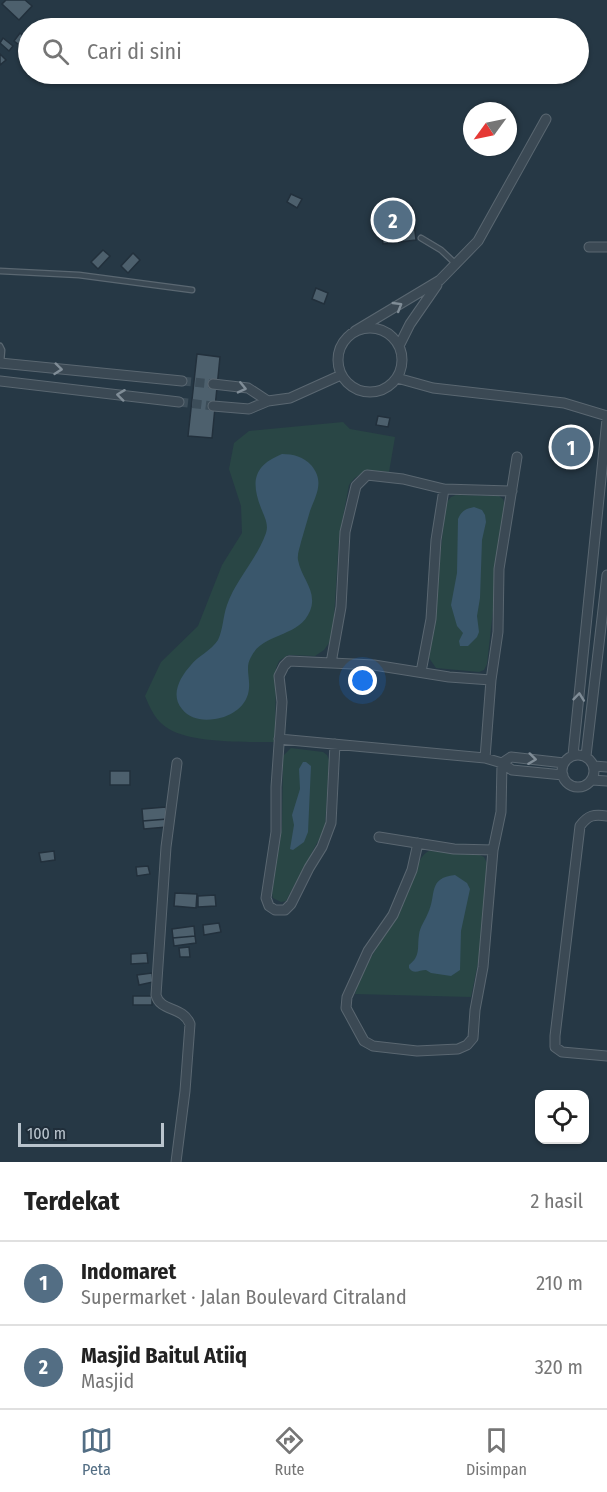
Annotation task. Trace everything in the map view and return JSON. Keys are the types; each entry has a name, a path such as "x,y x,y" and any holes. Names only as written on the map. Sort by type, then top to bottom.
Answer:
{"street":[{"path":"355,331 372,328 388,333 399,346 402,363 397,378 384,389 368,393 352,387 341,375 338,358 343,342 355,331 440,280 478,242 546,119"},
{"path":"589,247 607,247"},
{"path":"399,346 410,324 440,280"},
{"path":"1,363 182,381"},
{"path":"213,406 249,409 268,401 290,398 341,375"},
{"path":"397,378 433,388 564,403 607,418 603,492 573,755 564,763 563,775 568,783 576,786 585,786 592,780 594,773 594,766 586,756 607,575"},
{"path":"0,381 179,402"},
{"path":"213,384 249,388 268,401"},
{"path":"485,759 491,680 498,632 499,569 517,457"},
{"path":"331,663 341,607 345,532 356,486 367,475 403,479 444,489 512,491"},
{"path":"421,672 431,619 436,540 444,489"},
{"path":"335,744 331,823 322,847 291,904 285,910 275,910 269,906 267,898 276,832 276,787 282,702 279,676 284,666 289,661 374,665 449,677 491,680"},
{"path":"279,739 485,759 502,763 512,770 563,775"},
{"path":"573,755 586,756"},
{"path":"502,763 511,757 564,763"},
{"path":"176,1162 190,1024 184,1014 161,1003 156,995 166,847 177,763"},
{"path":"418,843 412,870 393,915 368,951 347,997 346,1008 364,1041 373,1046 417,1051 458,1049 467,1045 473,1038 475,1010 483,967 493,850 501,812 502,763"},
{"path":"594,766 607,767"},
{"path":"592,780 607,781"},
{"path":"607,816 594,814 585,819 580,826 555,1047 562,1052 607,1056"},
{"path":"379,837 454,849 493,850"}],"lane":[{"path":"422,238 441,249 457,265"},
{"path":"0,271 79,275 192,290"},
{"path":"0,346 1,363"}],"green space":[{"path":"343,422 350,429 395,437 389,472 367,472 357,476 349,485 339,538 333,634 324,650 315,656 288,655 279,661 276,668 275,742 205,739 179,734 169,729 157,719 145,696 161,662 198,626 222,565 242,533 241,506 229,469 234,443 249,431"},
{"path":"456,495 499,496 505,505 487,664 484,670 479,672 436,668 429,658 446,503"},
{"path":"291,748 323,752 327,755 329,760 325,828 286,901 281,902 273,898 272,893 282,826 283,756"},
{"path":"429,851 478,854 484,857 487,863 480,953 471,997 355,994 372,956 401,908 418,864"}],"water":[{"path":"282,454 294,455 305,460 318,477 317,494 298,555 300,567 311,591 310,611 298,626 264,643 251,657 248,665 248,694 238,710 221,718 205,720 197,718 189,715 178,704 178,686 191,665 218,640 231,596 262,542 267,526 256,489 257,475 266,463"},
{"path":"474,507 482,510 486,522 482,540 480,598 477,616 479,632 468,646 460,646 459,641 463,633 457,626 451,605 457,573 458,519 464,510"},
{"path":"303,762 311,766 308,832 304,842 293,850 290,849 294,825 292,815 300,789 299,769"},
{"path":"455,875 467,883 470,889 461,931 460,970 451,976 426,970 413,971 409,965 417,955 420,932 431,906 434,888 440,880"}],"building":[{"path":"6,0 25,0 32,6 18,19 2,4"},
{"path":"3,38 13,46 9,51 0,43"},
{"path":"0,54 6,60 0,65"},
{"path":"291,194 302,199 297,208 287,202"},
{"path":"412,206 416,240 383,244 381,227 373,228 372,214 380,213 379,210"},
{"path":"103,250 110,256 98,269 91,262"},
{"path":"133,253 140,260 128,273 121,266"},
{"path":"316,288 328,293 324,304 312,299"},
{"path":"197,354 220,357 212,438 188,436"},
{"path":"378,416 390,418 388,427 376,425"},
{"path":"110,771 130,771 130,785 110,785"},
{"path":"166,807 167,819 143,821 142,809"},
{"path":"167,819 167,827 144,829 143,821"},
{"path":"54,851 55,860 41,862 39,853"},
{"path":"148,866 150,874 137,876 136,867"},
{"path":"175,893 197,894 196,908 174,906"},
{"path":"215,895 216,906 198,907 198,896"},
{"path":"219,923 221,932 204,935 203,925"},
{"path":"194,926 195,936 173,938 172,929"},
{"path":"195,936 196,943 174,946 173,938"},
{"path":"189,947 190,957 180,957 179,948"},
{"path":"147,953 148,963 131,964 131,954"},
{"path":"152,973 153,982 139,985 137,975"},
{"path":"133,996 152,996 152,1005 133,1005"}],"tunnel":[{"path":"182,381 213,384"},
{"path":"179,402 213,406"}],"place":[{"name":"Masjid Baitul Atiiq","path":"393,220"},
{"name":"Indomaret","path":"571,447"}]}
